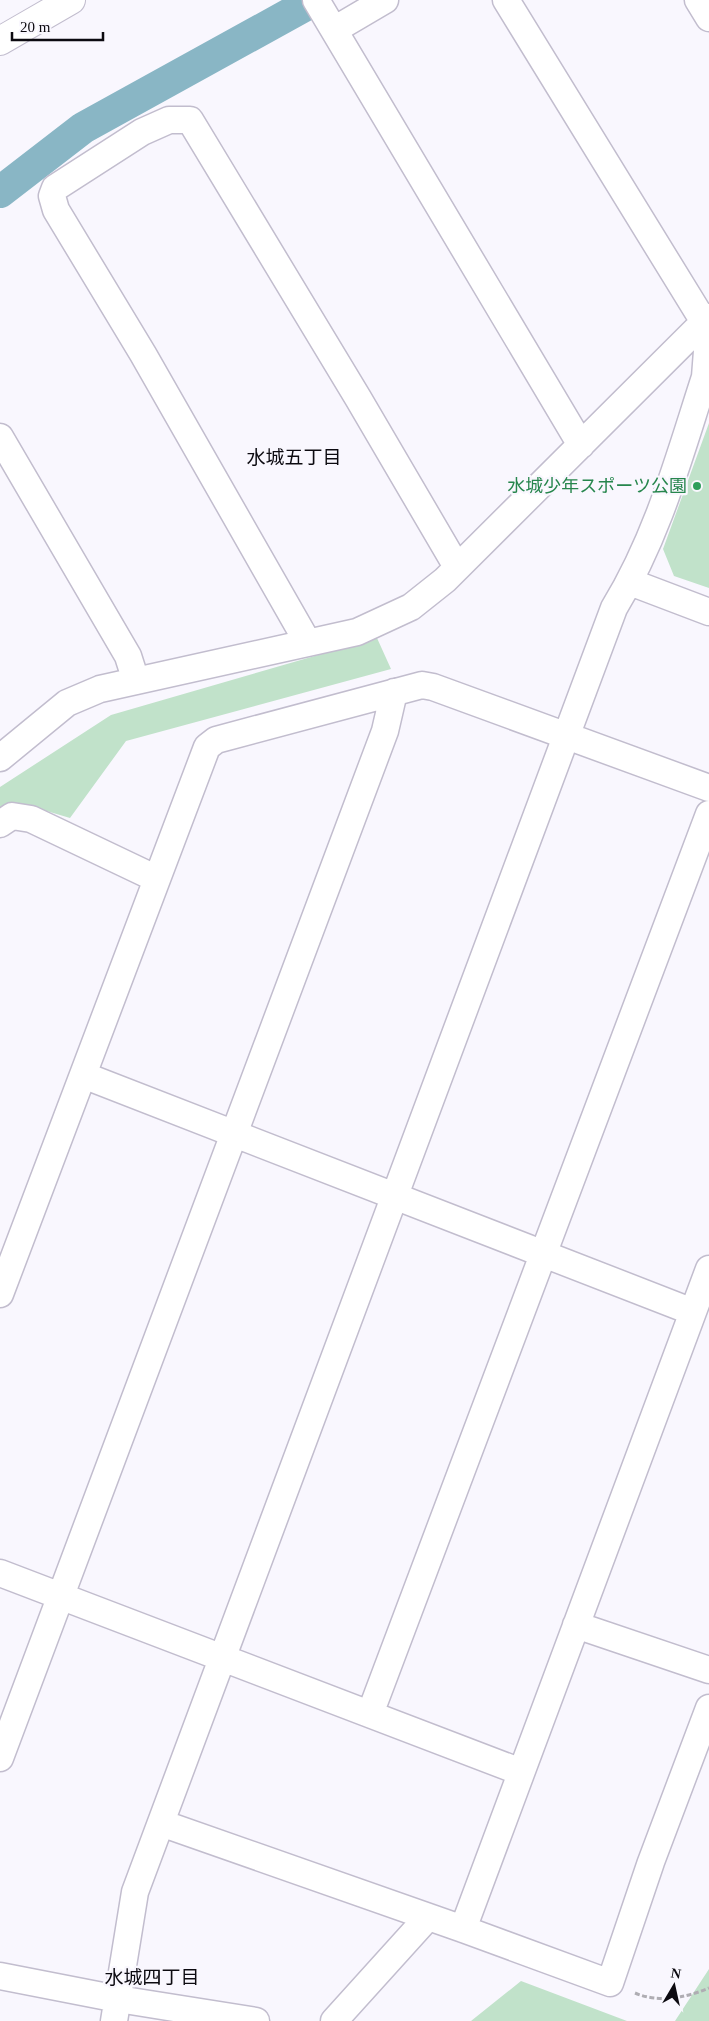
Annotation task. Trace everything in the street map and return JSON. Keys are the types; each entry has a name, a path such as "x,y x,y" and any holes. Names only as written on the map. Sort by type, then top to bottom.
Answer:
{"street":[{"path":"0,42 71,0"},
{"path":"316,0 581,445"},
{"path":"334,30 386,0"},
{"path":"116,2010 136,1892 614,608 630,582 656,527 705,377 707,351 706,320 506,0"},
{"path":"698,0 709,18"},
{"path":"308,643 143,354 56,210 52,196 55,188 142,132 168,120 190,120 353,389 457,567"},
{"path":"1,755 67,703 100,689 357,632 411,607 457,567 706,320"},
{"path":"0,437 128,656 136,681"},
{"path":"630,582 709,612"},
{"path":"0,1294 207,747 216,740 394,692 422,686 433,687 709,788"},
{"path":"0,1758 385,731 394,692"},
{"path":"370,1714 709,814"},
{"path":"0,824 12,816 31,819 157,879"},
{"path":"82,1075 692,1312"},
{"path":"463,1929 709,1269"},
{"path":"0,1573 521,1772"},
{"path":"576,1625 709,1670"},
{"path":"161,1823 463,1929 610,1983 651,1862 709,1708"},
{"path":"334,2021 428,1917"},
{"path":"0,1976 116,2010 256,2021"}],"path":[{"path":"610,1983 640,1996 660,2000 698,1993 709,1988"}],"green space":[{"name":"水城少年スポーツ公園","path":"709,423 709,588 674,576 663,549"},
{"path":"377,638 391,669 126,741 70,818 23,804 0,815 0,787 111,715"},
{"path":"709,1969 709,2021 675,2021"},
{"path":"521,1981 627,2021 471,2021"}],"waterway":[{"path":"0,192 83,128 315,0"}],"place":[{"name":"水城少年スポーツ公園","path":"697,486"}],"district":[{"name":"水城五丁目","path":"294,457"},
{"name":"水城四丁目","path":"152,1977"}]}
